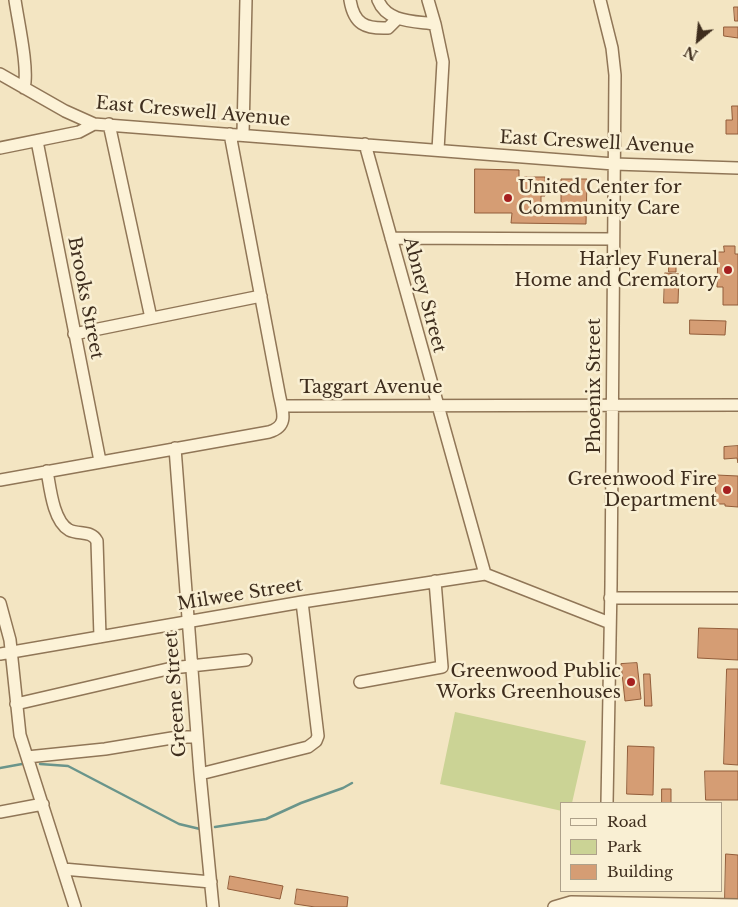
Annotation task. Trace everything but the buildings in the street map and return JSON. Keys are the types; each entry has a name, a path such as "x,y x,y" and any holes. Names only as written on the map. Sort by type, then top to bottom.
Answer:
{"street":[{"path":"15,0 25,69 26,81 24,88"},
{"path":"243,134 246,0"},
{"path":"350,0 352,11 357,20 365,26 375,29 388,28 397,19"},
{"path":"378,0 382,9 397,19 435,24"},
{"path":"428,0 442,54 444,72 438,150"},
{"name":"Phoenix Street","path":"600,0 614,61 614,239 607,802"},
{"name":"East Creswell Avenue","path":"0,74 65,111 94,124 614,164 738,168"},
{"path":"0,148 79,132 94,124"},
{"path":"109,124 151,318"},
{"path":"230,134 282,406"},
{"name":"Brooks Street","path":"37,141 100,461"},
{"name":"Abney Street","path":"365,144 485,574"},
{"path":"391,238 614,239"},
{"path":"74,334 261,296"},
{"name":"Taggart Avenue","path":"0,480 275,430 281,426 283,420 282,406 738,405"},
{"name":"Greene Street","path":"175,448 200,774 214,907"},
{"path":"47,471 55,508 61,522 69,530 92,535 98,541 100,636"},
{"path":"485,574 610,623"},
{"name":"Milwee Street","path":"6,653 302,602 485,574"},
{"path":"360,682 442,667 435,581"},
{"path":"610,598 738,598"},
{"path":"200,774 308,747 316,742 318,736 302,602"},
{"path":"0,603 10,640 6,653 19,730 75,907"},
{"path":"16,704 172,668 246,660"},
{"path":"27,757 197,737"},
{"path":"0,812 43,804"},
{"path":"63,869 211,882"},
{"path":"605,905 606,892"},
{"path":"554,907 571,902 605,905 738,905"}],"green space":[{"path":"455,712 586,741 572,802 560,802 560,811 440,784"}],"waterway":[{"path":"0,768 22,764"},
{"path":"40,764 68,766 179,824 200,829"},
{"path":"215,827 266,819 352,783"}],"place":[{"name":"United Center for Community Care","path":"508,198"},
{"name":"Harley Funeral Home and Crematory","path":"728,270"},
{"name":"Greenwood Fire Department","path":"727,490"},
{"name":"Greenwood Public Works Greenhouses","path":"631,682"}]}
